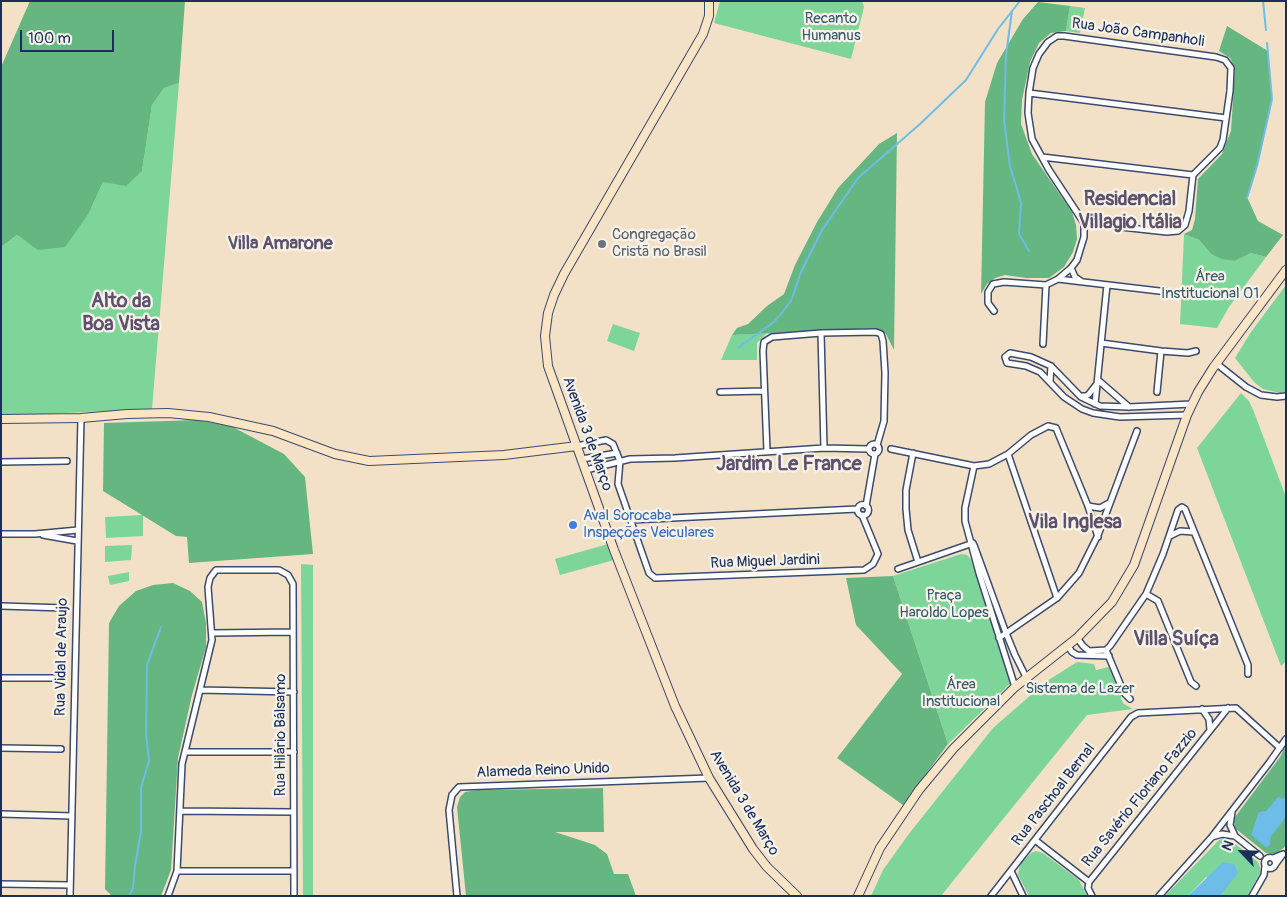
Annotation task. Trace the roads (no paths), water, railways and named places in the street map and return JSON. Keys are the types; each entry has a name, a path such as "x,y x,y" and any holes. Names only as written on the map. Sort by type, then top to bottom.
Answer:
{"street":[{"name":"Avenida 3 de Março","path":"709,1 709,16 702,34 564,274 548,313 545,336 548,366 614,550 675,706 710,778 753,850 767,867 797,896"},
{"name":"Rua João Campanholi","path":"1028,93 1033,68 1039,54 1048,42 1057,36 1064,36 1216,57 1225,60 1231,68 1226,118"},
{"path":"994,311 988,303 988,292 993,284 1004,282 1046,285 1058,279 1077,260 1084,237 1084,222 1042,158 1032,139 1028,113 1028,93 1226,118 1220,148 1193,175 1189,211 1185,225 1178,231 1167,232 1084,222"},
{"path":"1042,158 1193,175"},
{"path":"1071,268 1081,282"},
{"path":"858,896 880,848 919,790 953,749 1026,677 1077,638 1112,602 1134,565 1192,404 1217,364 1286,270"},
{"path":"1058,279 1176,293"},
{"path":"1043,344 1046,285"},
{"path":"1095,404 1107,285"},
{"path":"767,451 762,351 764,342 772,337 821,333 876,332 880,334 883,341 885,366 884,421 877,445 879,451 875,454 866,506 868,512 862,515 859,514 857,508"},
{"path":"821,333 824,448"},
{"path":"1102,343 1161,351 1188,353 1196,351"},
{"path":"1157,392 1161,351"},
{"path":"1187,415 1120,417 1093,413 1082,409 1064,397 1050,381 1033,368 1006,363 1005,357 1010,353 1031,356 1051,366 1081,396 1095,404 1129,408 1192,404"},
{"path":"1217,364 1246,387 1262,395 1286,396"},
{"path":"1050,381 1051,366"},
{"path":"1081,396 1089,394 1098,380"},
{"path":"1098,380 1129,408"},
{"path":"720,392 764,390"},
{"path":"1,419 81,418 168,413 209,417 273,431 335,454 369,461 504,455 577,446 606,440 613,444 620,461 618,484 630,520 866,506"},
{"name":"Rua Vidal de Araujo","path":"70,896 81,418"},
{"path":"890,449 974,466 989,464 1008,454 1032,435 1048,426 1056,428 1088,506 1098,537"},
{"path":"999,638 1058,598 1079,573 1098,537 1109,502 1137,431"},
{"path":"586,470 630,459 824,448 869,448 872,445 877,445"},
{"path":"869,448 871,454 875,454"},
{"path":"582,459 617,453"},
{"path":"913,453 906,490 906,509 908,530 918,562"},
{"path":"1008,454 1058,598"},
{"path":"1,462 66,461"},
{"path":"974,466 965,508 965,521 1006,633 1026,677"},
{"path":"1088,506 1100,508 1109,502"},
{"path":"1108,653 1146,594 1170,536 1178,510 1182,506 1185,509 1248,665 1248,674"},
{"name":"Rua Miguel Jardini","path":"630,520 649,573 656,578 864,570 873,564 878,554 862,515"},
{"path":"1,534 35,534 78,530"},
{"path":"1170,536 1180,531 1194,532"},
{"path":"35,534 77,541"},
{"path":"898,568 972,543"},
{"path":"972,543 999,638 1016,687"},
{"name":"Rua Hilário Bálsamo","path":"212,633 208,587 210,578 216,570 279,570 288,575 293,584 294,896"},
{"path":"1146,594 1158,600 1191,682 1196,686"},
{"path":"1,606 65,608"},
{"path":"168,896 177,871 182,764 212,633 293,632"},
{"path":"1077,638 1089,651 1108,653"},
{"path":"1067,644 1072,652 1077,655 1108,653"},
{"path":"1108,653 1124,693 1130,699"},
{"path":"1,678 60,678"},
{"path":"200,690 294,692"},
{"name":"Rua Savério Floriano Fazzio","path":"1088,882 1228,708"},
{"path":"1202,709 1236,708 1280,748"},
{"name":"Rua Savério Floriano Fazzio","path":"1202,709 1210,719 1210,730"},
{"name":"Rua Paschoal Bernal","path":"990,896 1130,717 1138,713 1202,709"},
{"path":"1159,896 1211,838 1286,739"},
{"path":"1,748 61,749"},
{"path":"185,752 294,752"},
{"name":"Alameda Reino Unido","path":"457,896 449,810 452,795 459,787 710,778"},
{"path":"180,811 293,812"},
{"path":"1232,811 1230,825 1236,836 1260,856 1265,866 1271,868 1284,853"},
{"path":"1,814 72,816"},
{"path":"1211,838 1222,834 1236,836"},
{"path":"1035,840 1088,882 1088,888 1092,896"},
{"path":"1252,896 1264,875 1265,861 1284,853"},
{"path":"1260,856 1275,860 1275,865"},
{"path":"1010,870 1024,896"},
{"path":"177,871 294,871"},
{"path":"1,884 70,886"}],"water":[{"path":"1286,795 1286,816 1271,836 1270,844 1267,848 1251,835 1259,812 1266,811 1278,797 1284,799"},
{"path":"1223,862 1234,864 1238,873 1220,896 1188,896"}],"waterway":[{"path":"738,348 775,321 791,301 801,272 822,230 858,178 920,124 966,80 998,29 1020,1"},
{"path":"1263,1 1266,30"},
{"path":"1012,11 1006,55 1004,120 1010,166 1021,203 1019,234 1029,251"},
{"path":"1247,198 1257,166 1272,99 1267,43"},
{"path":"129,896 133,888 141,831 141,788 149,761 146,733 147,665 161,627"}],"place":[{"name":"Congregação Cristã no Brasil","path":"602,244"},
{"name":"Aval Sorocaba Inspeções Veiculares","path":"573,525"}],"district":[{"name":"Residencial Villagio Itália","path":"1130,212"},
{"name":"Villa Amarone","path":"280,244"},
{"name":"Alto da Boa Vista","path":"121,314"},
{"name":"Jardim Le France","path":"789,465"},
{"name":"Vila Inglesa","path":"1075,523"},
{"name":"Villa Suíça","path":"1176,640"}],"park label":[{"name":"Recanto Humanus","path":"831,28"},
{"name":"Área Institucional 01","path":"1210,286"},
{"name":"Praça Haroldo Lopes","path":"944,604"},
{"name":"Sistema de Lazer","path":"1080,689"},
{"name":"Área Institucional","path":"961,694"}]}
